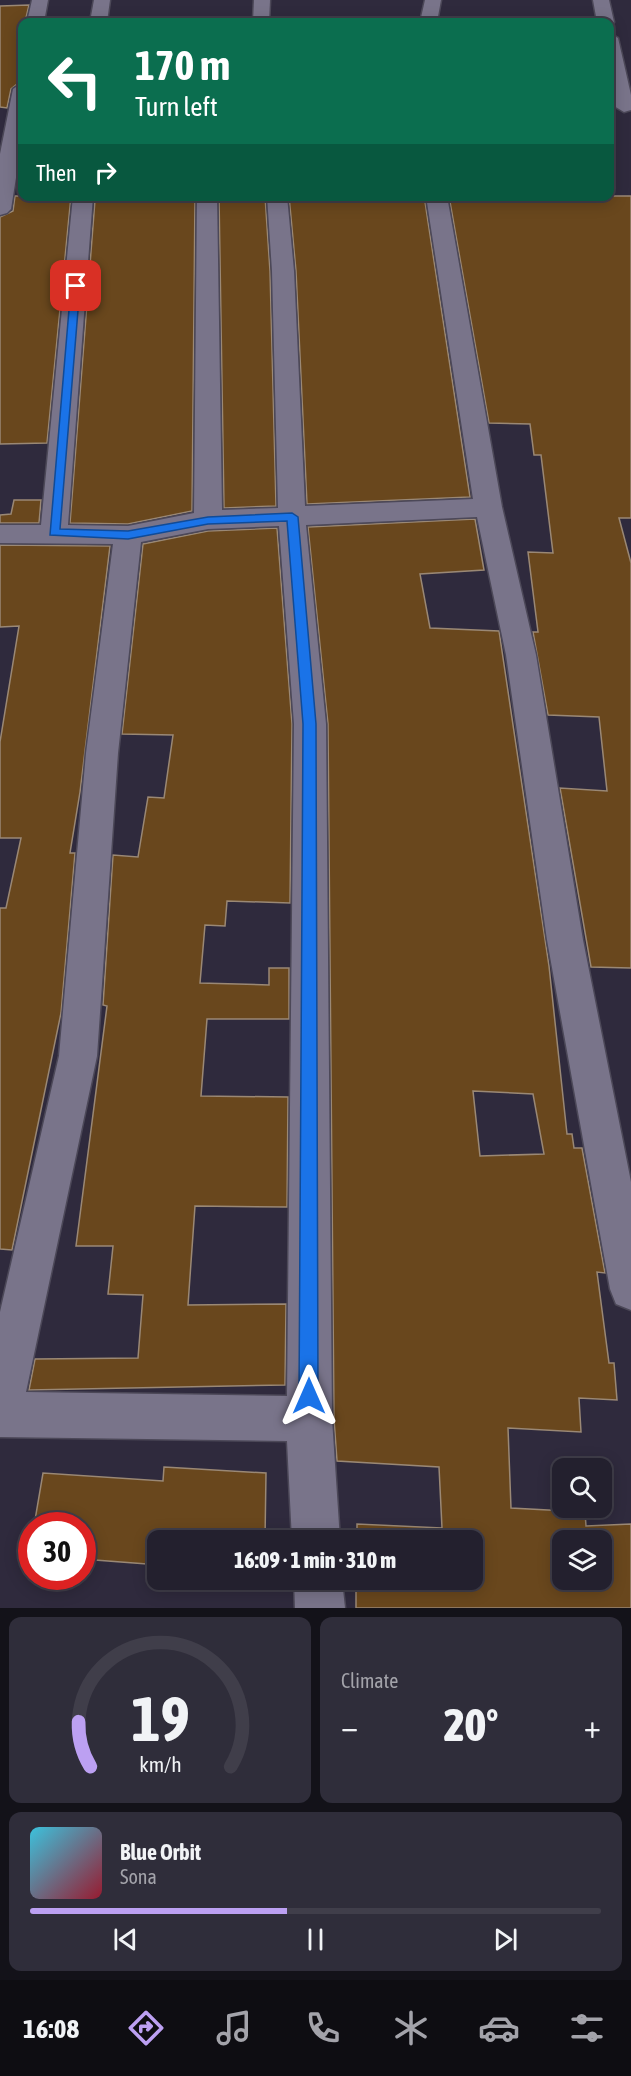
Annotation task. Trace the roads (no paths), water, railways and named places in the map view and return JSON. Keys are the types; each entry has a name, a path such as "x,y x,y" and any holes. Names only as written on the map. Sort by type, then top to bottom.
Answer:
{"street":[{"path":"37,18 40,0"},
{"path":"100,18 102,0"},
{"path":"261,18 262,0"},
{"path":"430,18 433,0"},
{"path":"601,0 605,18"},
{"path":"614,64 622,106"},
{"path":"0,209 16,97"},
{"path":"54,533 83,201"},
{"path":"207,201 208,520"},
{"path":"277,201 283,271 292,517 310,724 309,1419 315,1530"},
{"path":"437,201 488,507 520,655 565,940 631,1289"},
{"path":"0,534 128,535 208,520 488,507"},
{"path":"128,535 102,753 78,1056 0,1412 309,1419"},
{"path":"319,1590 320,1608"}]}
